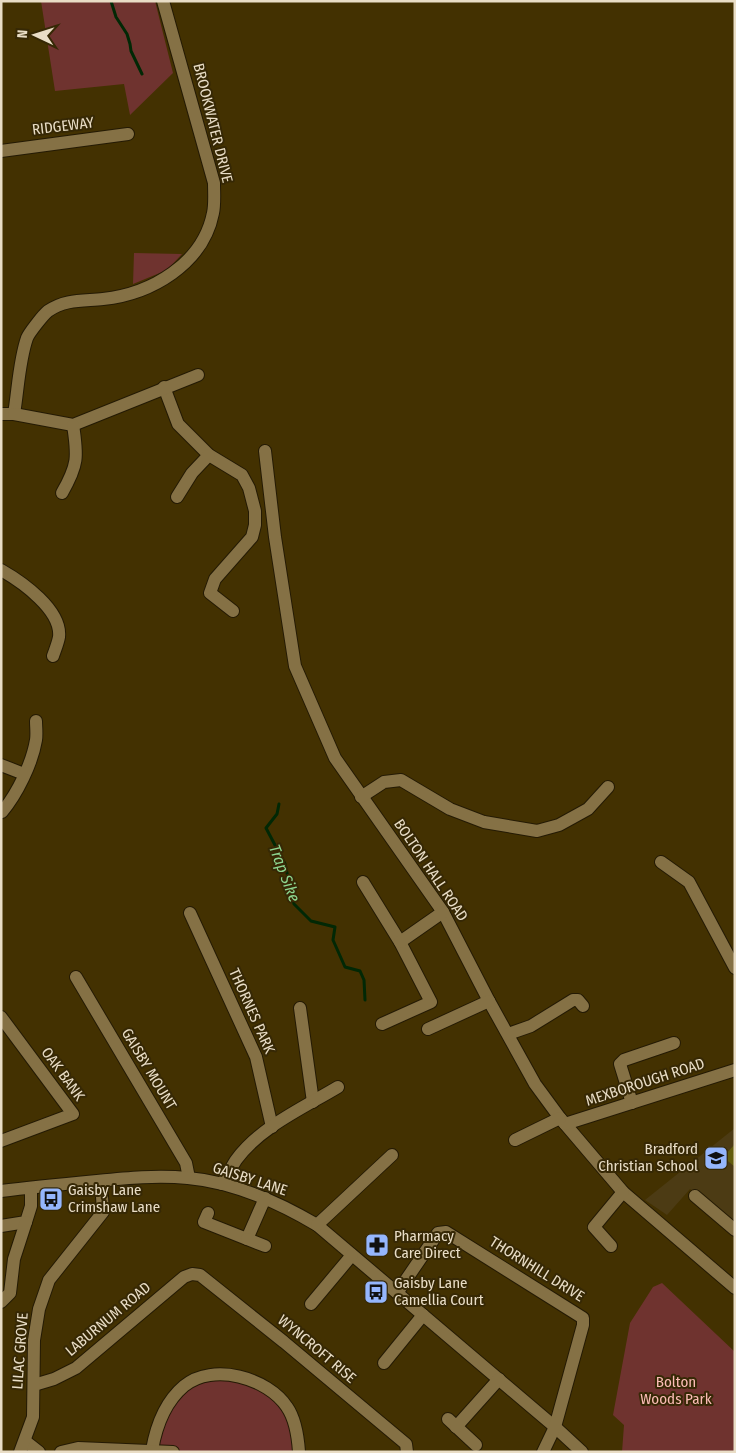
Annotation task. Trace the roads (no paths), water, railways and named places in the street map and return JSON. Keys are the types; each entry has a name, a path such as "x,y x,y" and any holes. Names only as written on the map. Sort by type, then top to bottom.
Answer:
{"street":[{"name":"BROOKWATER DRIVE","path":"8,414 28,337 47,312 71,300 104,299 143,290 169,277 184,264 204,240 213,213 214,183 165,7"},
{"name":"RIDGEWAY","path":"1,150 128,134"},
{"path":"8,414 73,426 198,374"},
{"path":"164,387 178,424 209,455 242,475 249,488 255,511 255,525 252,537 215,579 210,593 233,611"},
{"path":"62,493 73,474 78,452 73,426"},
{"name":"BOLTON HALL ROAD","path":"265,451 275,537 295,666 334,758 443,912 535,1084 562,1121 623,1192 735,1288"},
{"path":"177,497 192,473 209,455"},
{"path":"2,573 36,595 54,615 59,635 53,656"},
{"path":"2,812 12,801 30,763 36,739 36,721"},
{"path":"1,765 24,774"},
{"path":"361,798 384,782 401,780 450,809 484,822 537,831 559,825 588,809 608,787"},
{"path":"661,862 689,882 735,968"},
{"path":"363,882 400,942 431,1002 382,1024"},
{"path":"400,942 443,912"},
{"name":"THORNES PARK","path":"190,913 256,1057 272,1127"},
{"name":"GAISBY MOUNT","path":"76,978 186,1163 189,1178"},
{"path":"508,1034 531,1026 573,1000 578,1000 583,1006"},
{"path":"428,1029 489,1001"},
{"path":"300,1008 313,1102"},
{"name":"OAK BANK","path":"1,1017 73,1114 1,1141"},
{"path":"632,1103 620,1064 624,1060 674,1043"},
{"name":"MEXBOROUGH ROAD","path":"515,1140 562,1121 632,1103 735,1070"},
{"path":"222,1184 242,1153 272,1127 338,1087"},
{"path":"316,1225 392,1154"},
{"name":"GAISBY LANE","path":"1,1191 147,1176 189,1178 222,1184 292,1210 316,1225 352,1255 582,1452"},
{"name":"LILAC GROVE","path":"23,1446 33,1416 34,1340 39,1309 48,1280 102,1212 101,1181"},
{"path":"1,1302 10,1293 14,1259 31,1206 31,1188"},
{"path":"611,1246 594,1227 623,1192"},
{"path":"695,1196 735,1230"},
{"path":"247,1239 264,1198"},
{"path":"208,1213 204,1222 264,1246"},
{"path":"1,1226 26,1222"},
{"name":"THORNHILL DRIVE","path":"397,1293 438,1233 446,1232 582,1318 583,1325 555,1427"},
{"path":"311,1304 352,1255"},
{"name":"LABURNUM ROAD","path":"34,1385 54,1379 76,1368 184,1277 192,1274 200,1275"},
{"name":"WYNCROFT RISE","path":"200,1275 406,1444 407,1452"},
{"path":"384,1363 423,1315"},
{"path":"152,1450 160,1422 169,1403 184,1386 195,1379 212,1374 243,1377 276,1395 287,1408 295,1424 299,1452"},
{"path":"476,1445 452,1423 499,1380"},
{"path":"544,1452 555,1427"},
{"path":"23,1446 39,1452"},
{"path":"61,1452 78,1448 173,1452"}],"waterway":[{"name":"Trap Sike","path":"111,1 116,17 127,34 131,51 142,74"},
{"name":"Trap Sike","path":"279,804 277,814 266,828 285,864 294,904 311,921 335,927 333,940 345,967 360,971 364,980 365,1000"}],"place":[{"name":"Bradford Christian School","path":"716,1158"},
{"name":"Gaisby Lane Crimshaw Lane","path":"51,1199"},
{"name":"Pharmacy Care Direct","path":"377,1245"},
{"name":"Gaisby Lane Camellia Court","path":"376,1292"}],"park label":[{"name":"Bolton Woods Park","path":"676,1390"}]}
